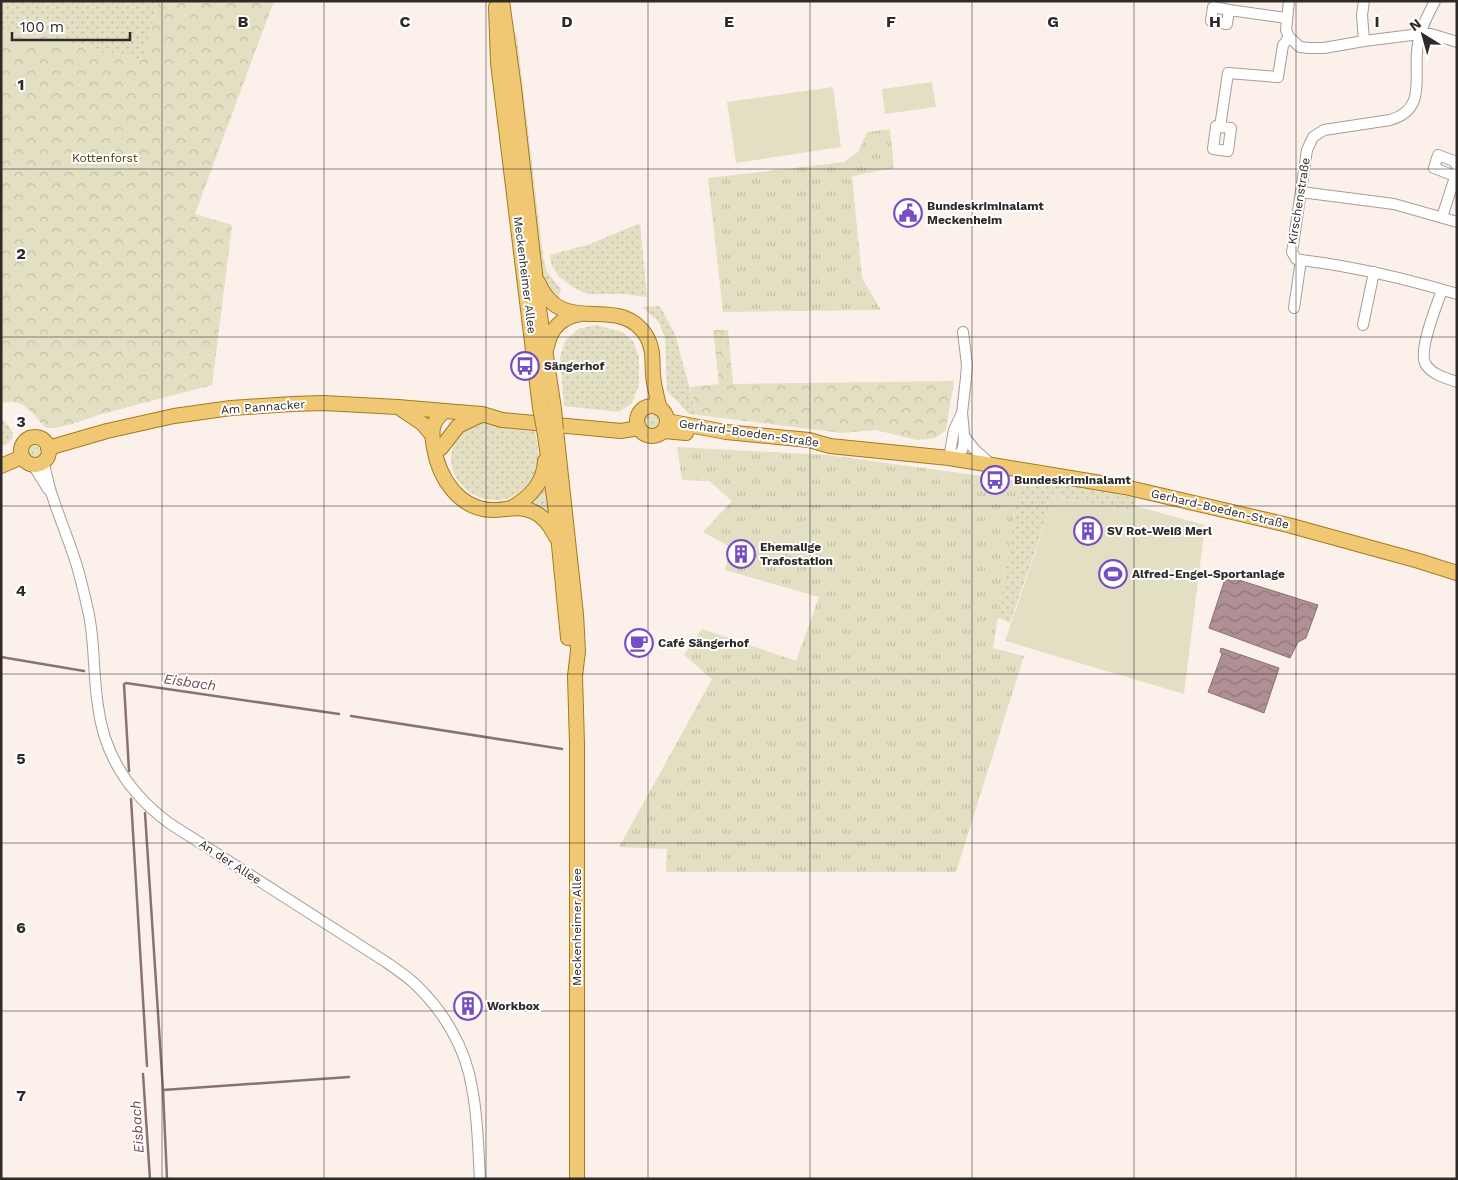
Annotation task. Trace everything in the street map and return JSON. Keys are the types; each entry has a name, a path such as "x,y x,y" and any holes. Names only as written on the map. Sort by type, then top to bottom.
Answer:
{"main road":[{"name":"Meckenheimer Allee","path":"496,1 546,350 548,433 570,658 576,676"},
{"name":"Meckenheimer Allee","path":"502,1 498,63 547,409"},
{"path":"537,278 541,289 557,306 572,313 616,315 627,319 639,328 646,336 651,347 656,396 664,420"},
{"path":"546,350 548,339 556,326 566,318 583,314"},
{"path":"641,418 653,373"},
{"name":"Am Pannacker","path":"48,448 107,430 174,416 231,408 315,403 482,414 501,411 620,423 641,418"},
{"name":"Gerhard-Boeden-Straße","path":"664,420 660,434 653,436 647,435 641,418 651,406 664,420 763,445 808,448 830,446 948,458 1125,487 1335,537 1457,573"},
{"path":"398,407 419,421 432,435"},
{"path":"445,411 435,419 432,435 436,460 452,490 470,504 489,510 511,508 529,510 540,515 551,528 559,544"},
{"path":"442,474 441,448 445,411"},
{"path":"441,448 458,426 482,414"},
{"name":"Meckenheimer Allee","path":"548,433 576,614 578,658 576,676 577,1179"},
{"path":"511,508 528,497 538,483 545,467 548,433"},
{"path":"1,466 33,462 47,457 48,448 43,440 37,437 24,441 20,453 33,462"}],"street":[{"path":"1289,1 1286,30 1289,37 1300,47 1324,48 1420,34 1431,34 1457,42"},
{"path":"1364,1 1362,15 1364,41"},
{"name":"Kirschenstraße","path":"1435,1 1420,34 1417,47 1417,89 1416,98 1412,105 1399,118 1324,130 1317,134 1310,142 1307,150 1292,252 1296,259 1374,272 1457,294"},
{"path":"1230,10 1286,18"},
{"path":"1220,127 1228,73 1278,77 1283,45 1289,37"},
{"path":"1442,217 1456,171"},
{"path":"1301,192 1394,204 1457,222"},
{"name":"Kirschenstraße","path":"1294,308 1302,260"},
{"path":"1363,325 1374,272"},
{"path":"1442,290 1422,356 1425,365 1434,373 1457,382"},
{"path":"962,413 954,430 948,458 958,455 961,451 964,436 962,413 967,369 963,332"},
{"path":"964,436 975,450 992,465"},
{"name":"An der Allee","path":"33,462 51,494 84,594 94,651 100,717 108,745 122,775 138,796 169,823 386,962 414,983 428,998 451,1028 462,1052 468,1072 475,1108 480,1179"}],"green space":[{"path":"1,1 159,1 142,60 1,26"},
{"name":"Kottenforst","path":"159,1 274,1 195,214 232,225 212,385 68,425 46,428 22,405 9,402 1,403 1,26 142,60"},
{"path":"515,32 543,256 547,272 561,289 557,302 546,286 543,277 513,35"},
{"path":"932,82 936,107 885,114 882,89"},
{"path":"833,87 841,147 736,163 727,102"},
{"path":"890,129 894,168 852,176 862,278 881,310 723,312 708,178 844,162 858,152 867,132"},
{"path":"640,223 647,297 624,294 587,294 572,287 558,276 551,264 550,255 590,244"},
{"path":"660,306 675,334 697,415 689,414 667,391 665,337 658,321 642,307"},
{"path":"596,325 622,332 633,341 639,357 639,385 632,403 619,412 564,406 560,357 565,341 578,329"},
{"path":"713,330 728,330 733,384 954,381 946,430 936,438 917,440 876,430 842,433 697,415 690,387 719,384"},
{"path":"652,413 658,415 660,421 658,427 652,429 646,427 644,421 646,415"},
{"path":"1,419 13,434 10,441 1,447"},
{"path":"485,422 535,429 539,458 537,471 518,493 504,499 489,500 476,495 464,487 455,476 451,462 453,447 458,437 475,425"},
{"path":"31,446 37,446 41,453 37,460 31,460 27,456 27,450"},
{"path":"677,447 827,455 1020,481 993,648 1024,656 956,872 666,872 667,849 619,847 712,679 684,655 702,629 796,661 819,597 725,570 730,547 703,532 732,501 709,481 682,480"},
{"path":"546,477 552,521 524,505"},
{"path":"1020,481 1060,481 1136,498 1135,511 1054,497 1010,623 998,617"},
{"name":"Alfred-Engel-Sportanlage","path":"1054,497 1135,511 1135,506 1205,525 1184,694 1005,641"}],"water":[{"path":"1226,576 1318,605 1306,638 1298,642 1290,658 1209,628"},
{"path":"1221,648 1279,668 1264,713 1208,692 1222,654 1220,652"}],"waterway":[{"path":"1,657 84,671"},
{"name":"Eisbach","path":"129,771 124,684 126,683 339,714"},
{"name":"Eisbach","path":"351,716 562,749"},
{"name":"Eisbach","path":"131,799 147,1066"},
{"path":"145,813 167,1179"},
{"name":"Eisbach","path":"143,1074 150,1179"},
{"path":"163,1090 349,1077"}],"place":[{"name":"Bundeskriminalamt Meckenheim","path":"908,213"},
{"name":"Sängerhof","path":"525,366"},
{"name":"Bundeskriminalamt","path":"995,480"},
{"name":"SV Rot-Weiß Merl","path":"1088,531"},
{"name":"Ehemalige Trafostation","path":"741,554"},
{"name":"Alfred-Engel-Sportanlage","path":"1113,574"},
{"name":"Café Sängerhof","path":"639,643"},
{"name":"Workbox","path":"468,1006"}]}
